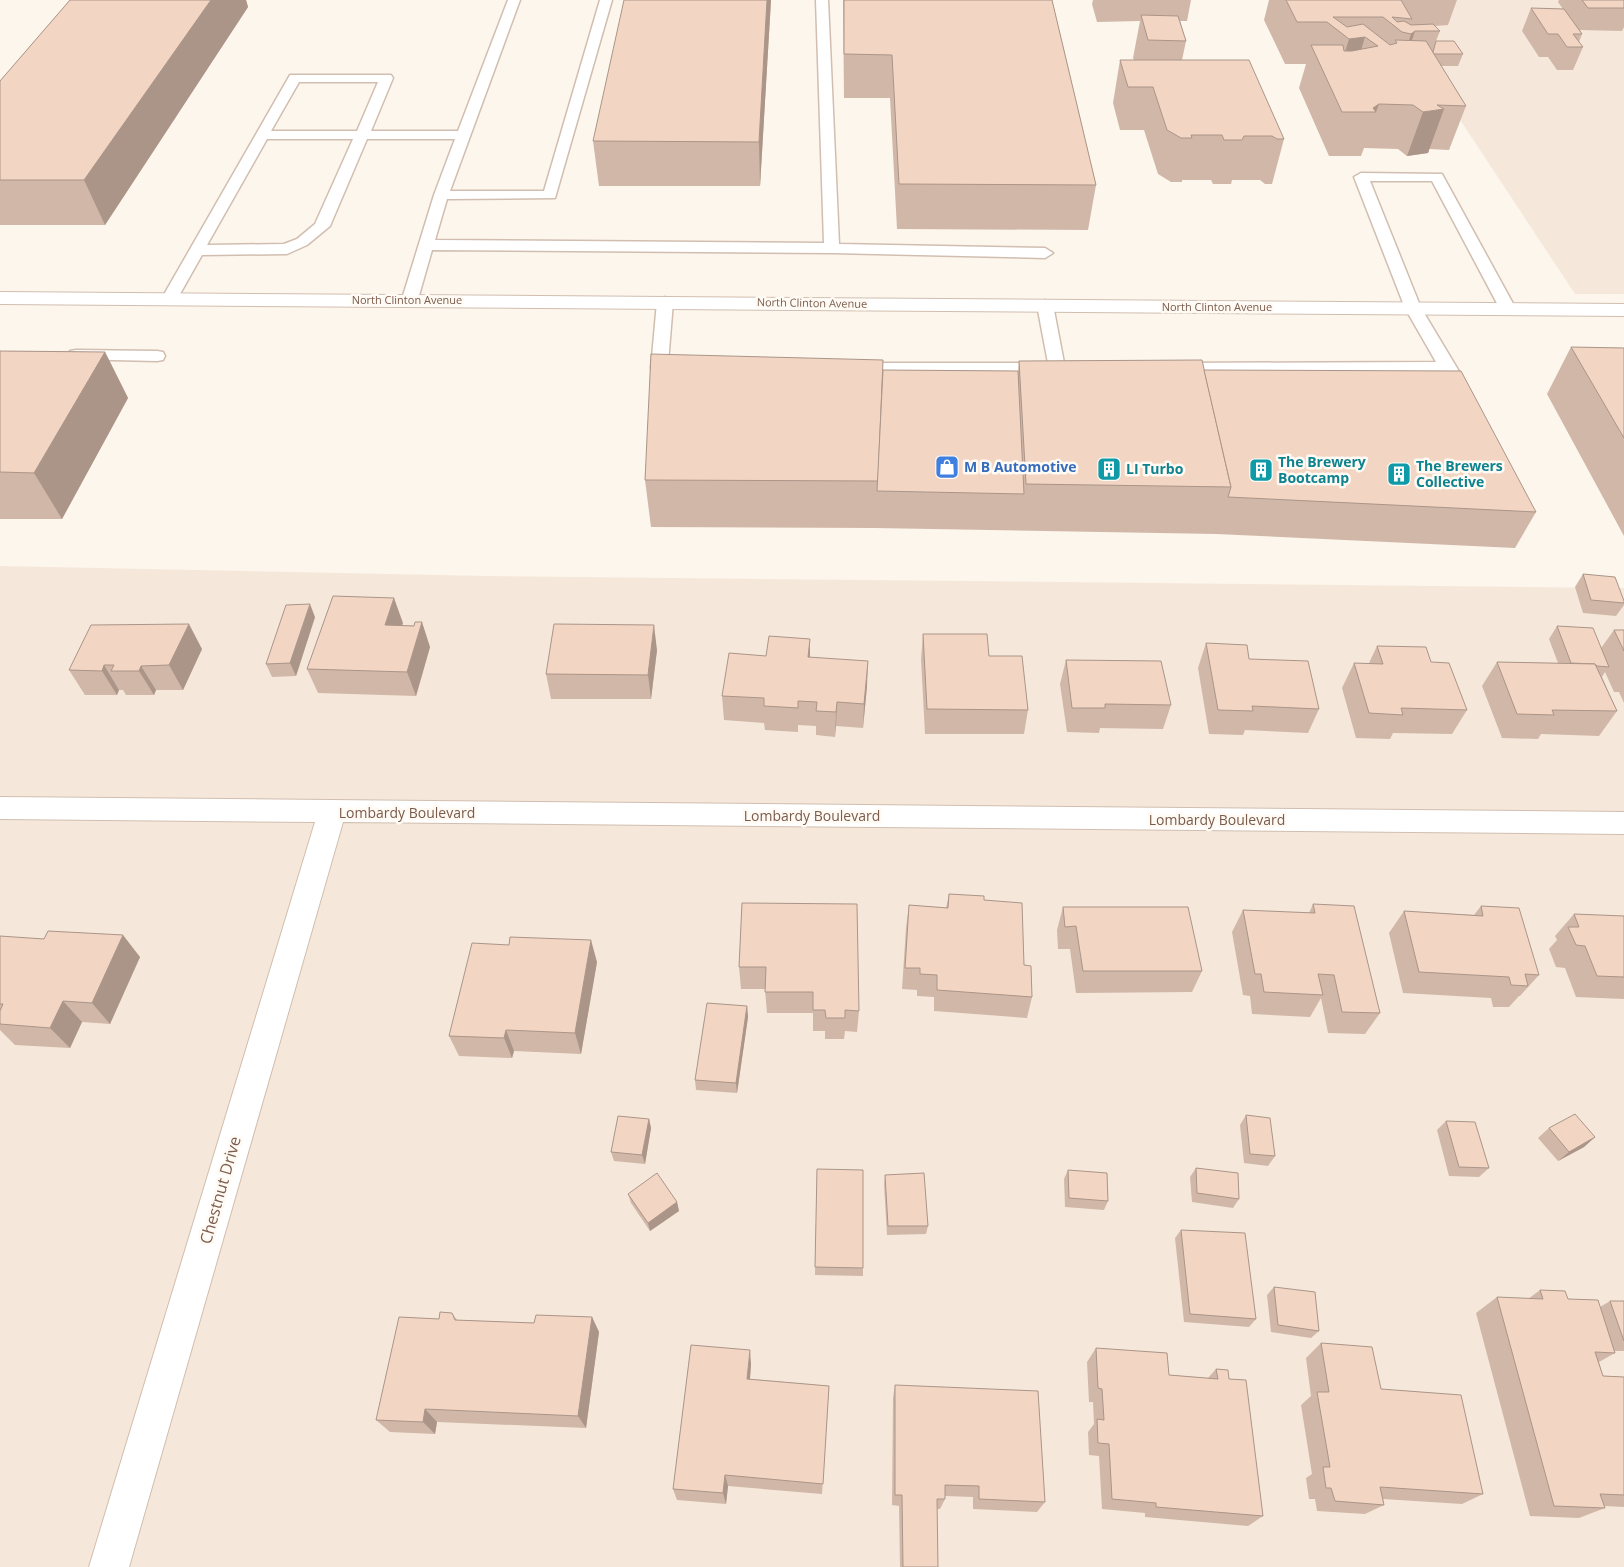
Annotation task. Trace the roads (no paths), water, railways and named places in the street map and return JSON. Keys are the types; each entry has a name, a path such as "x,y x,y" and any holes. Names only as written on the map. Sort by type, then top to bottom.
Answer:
{"street":[{"name":"North Clinton Avenue","path":"0,298 1624,310"},
{"name":"Lombardy Boulevard","path":"0,808 1624,823"},
{"name":"Chestnut Drive","path":"109,1567 332,812"}],"lane":[{"path":"410,300 441,195 514,0"},
{"path":"441,195 550,195 606,0"},
{"path":"822,0 832,248"},
{"path":"170,298 196,250 295,78 386,78 322,226 317,233 287,249 196,250"},
{"path":"262,135 464,135"},
{"path":"1464,397 1413,308 1361,177 1437,177 1508,309"},
{"path":"426,245 832,248 1045,253"},
{"path":"665,302 660,368 689,368"},
{"path":"1045,305 1057,368"},
{"path":"59,355 157,356"},
{"path":"1155,368 1448,367"},
{"path":"838,368 1077,368"}],"place":[{"name":"M B Automotive","path":"947,467"},
{"name":"LI Turbo","path":"1109,469"},
{"name":"The Brewery Bootcamp","path":"1261,470"},
{"name":"The Brewers Collective","path":"1399,474"}]}
